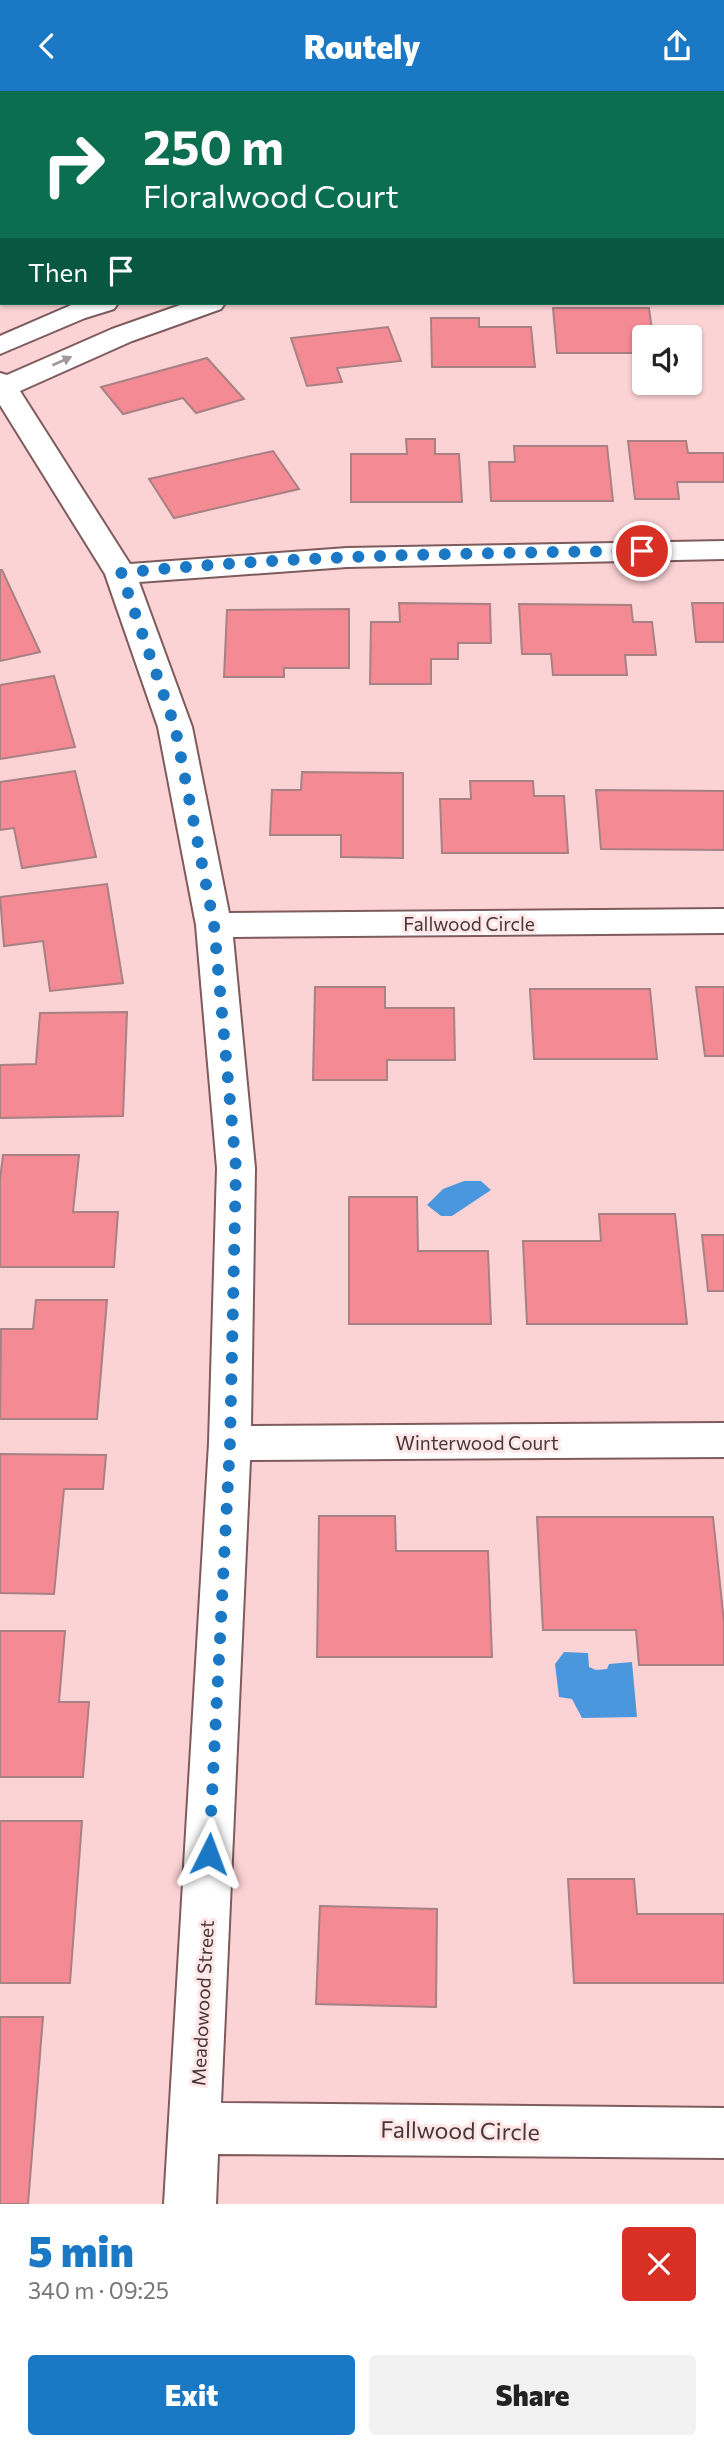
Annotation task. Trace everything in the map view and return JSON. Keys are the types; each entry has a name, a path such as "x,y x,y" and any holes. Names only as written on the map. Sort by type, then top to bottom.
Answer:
{"street":[{"path":"0,346 75,312 98,305"},
{"path":"1,386 122,335 205,305"},
{"name":"Meadowood Street","path":"1,386 121,573 175,727 214,925 236,1168 230,1443 190,2204"},
{"path":"121,573 224,562 368,555 724,550"},
{"name":"Fallwood Circle","path":"214,925 724,921"},
{"name":"Winterwood Court","path":"230,1443 724,1440"},
{"name":"Fallwood Circle","path":"195,2128 724,2133"}],"water":[{"path":"464,1181 481,1181 491,1190 452,1216 441,1216 427,1205 443,1189"},
{"path":"564,1652 588,1653 589,1667 596,1670 607,1669 609,1664 632,1662 637,1717 582,1718 572,1699 559,1697 555,1664"}],"building":[{"path":"553,308 649,308 651,325 632,325 632,353 557,353"},
{"path":"431,318 479,318 479,327 531,327 535,367 432,367"},
{"path":"388,327 401,361 337,368 342,382 307,386 291,338"},
{"path":"207,358 244,399 196,413 183,398 123,414 101,387"},
{"path":"406,439 435,439 435,454 459,454 462,502 351,502 351,454 407,454"},
{"path":"628,441 686,441 688,453 724,453 724,482 677,482 679,499 635,499"},
{"path":"514,446 607,446 613,501 491,501 489,462 515,462"},
{"path":"273,451 299,489 174,518 149,479"},
{"path":"2,570 40,652 0,661"},
{"path":"399,603 490,604 491,643 458,643 458,659 431,659 431,684 370,684 371,622 400,622"},
{"path":"692,603 724,603 724,642 696,642"},
{"path":"519,604 631,605 633,622 652,622 656,655 625,655 627,675 553,675 551,654 522,654"},
{"path":"349,609 349,668 284,668 284,677 224,677 227,610"},
{"path":"54,676 75,747 0,759 0,685"},
{"path":"75,771 96,857 22,868 14,828 0,830 0,782"},
{"path":"302,772 403,773 403,858 341,857 341,835 270,835 272,790 301,790"},
{"path":"470,781 533,781 534,796 564,796 568,853 442,853 440,799 471,799"},
{"path":"596,790 724,791 724,850 601,849"},
{"path":"107,884 123,983 50,991 43,941 4,946 0,897"},
{"path":"315,987 385,987 385,1008 454,1008 455,1060 387,1060 387,1080 313,1080"},
{"path":"696,987 724,987 724,1056 705,1056"},
{"path":"530,989 650,989 657,1059 534,1059"},
{"path":"127,1012 123,1116 0,1118 0,1065 36,1064 40,1013"},
{"path":"3,1155 79,1155 73,1212 118,1212 114,1267 0,1267 0,1179"},
{"path":"349,1197 417,1197 418,1251 488,1251 491,1324 349,1324"},
{"path":"599,1214 675,1214 687,1324 527,1324 523,1241 601,1241"},
{"path":"702,1235 724,1235 724,1291 708,1291"},
{"path":"36,1300 107,1300 97,1419 0,1419 1,1329 33,1329"},
{"path":"0,1454 106,1455 103,1489 64,1489 54,1594 0,1593"},
{"path":"319,1516 395,1516 396,1551 488,1551 492,1657 317,1657"},
{"path":"537,1517 713,1517 724,1622 724,1665 639,1665 636,1630 543,1630"},
{"path":"0,1631 65,1631 59,1702 89,1702 83,1777 0,1777"},
{"path":"0,1821 82,1821 70,1983 0,1983"},
{"path":"568,1879 634,1879 637,1914 724,1914 724,1983 574,1983"},
{"path":"320,1906 437,1909 436,2007 316,2004"},
{"path":"0,2017 43,2017 28,2204 0,2204"}],"route":[{"path":"209,1854 230,1443 236,1168 214,925 175,727 121,573 224,562 368,555 642,551"}]}
